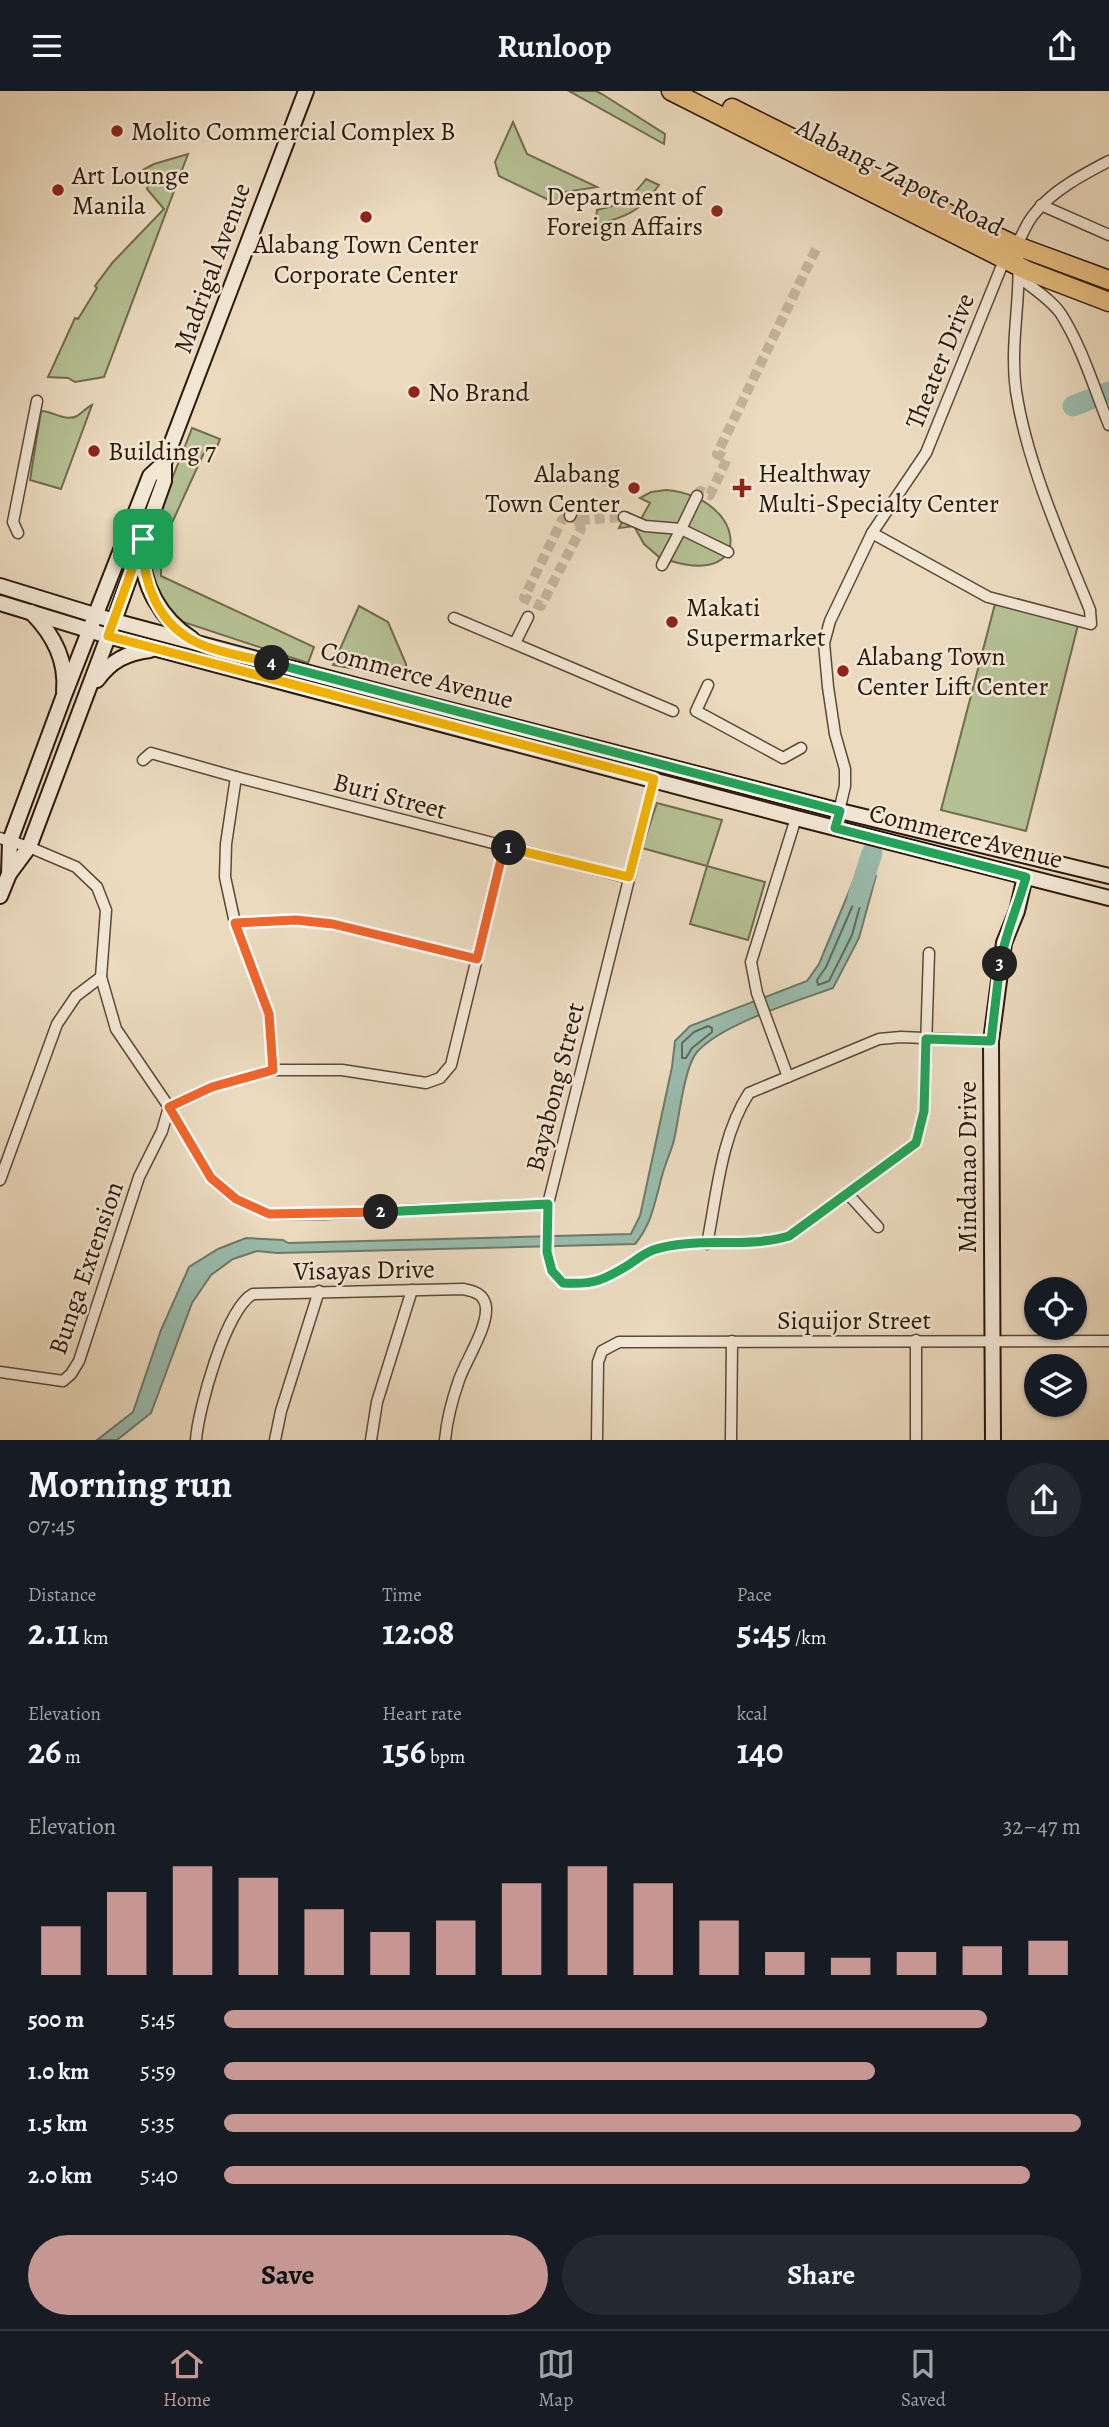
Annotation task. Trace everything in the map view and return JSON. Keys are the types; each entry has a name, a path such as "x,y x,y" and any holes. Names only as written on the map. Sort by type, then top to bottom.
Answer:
{"highway":[{"name":"Alabang-Zapote Road","path":"671,91 1017,266 1109,302"},
{"name":"Alabang-Zapote Road","path":"697,91 1017,246 1109,280"}],"main road":[{"name":"Madrigal Avenue","path":"0,896 9,874 29,847 143,539 163,481 164,463 306,91"},
{"name":"Madrigal Avenue","path":"9,874 5,840 91,631 150,476 164,463"},
{"path":"143,539 145,575 159,608 177,628 199,644"},
{"name":"Commerce Avenue","path":"0,586 199,644 840,811 1109,876"},
{"name":"Commerce Avenue","path":"0,603 108,636 1109,898"},
{"path":"30,611 50,634 58,649 65,681 63,698"},
{"path":"82,705 97,678 118,659 129,653 160,649"},
{"name":"Mindanao Drive","path":"993,1440 991,1041 1004,943 1017,911 1026,877"}],"street":[{"path":"872,533 988,597 1091,624 1090,610 1034,462 1018,400 1013,349 1017,246 1024,228 1041,205 1109,161"},
{"path":"1041,205 1109,236"},
{"path":"1017,246 1017,266 1024,281 1060,313 1081,355 1109,425"},
{"name":"Theater Drive","path":"835,828 845,783 845,769 830,704 824,642 830,621 872,533 926,453 1017,266"},
{"path":"18,534 13,522 37,401"},
{"path":"662,565 697,496"},
{"path":"624,516 645,526 681,529 728,552"},
{"path":"515,643 528,617"},
{"path":"454,618 673,711"},
{"path":"708,685 696,711 783,758 801,748"},
{"name":"Buri Street","path":"143,760 151,753 504,847 629,877"},
{"path":"236,777 226,844 225,877 235,923 269,1014 273,1070"},
{"name":"Bayabong Street","path":"654,779 548,1204 547,1252 552,1271 563,1283 588,1284 612,1275 652,1251 672,1246 771,1241 789,1236 916,1143 924,1111 929,953"},
{"path":"788,1077 757,993 751,962 796,818"},
{"path":"5,840 76,867 97,887 106,910 101,977 116,1029 169,1107 211,1178 236,1199 269,1214 548,1204"},
{"path":"169,1107 212,1087 273,1070 342,1070 426,1083 440,1078 451,1065 504,847"},
{"name":"Mindanao Drive","path":"1026,877 1030,857"},
{"path":"235,923 296,920 333,924 477,959"},
{"path":"0,1180 57,1024 76,996 101,977"},
{"path":"707,1244 729,1135 739,1109 749,1093 878,1039 901,1037 991,1041"},
{"name":"Bunga Extension","path":"0,1373 63,1381 71,1374 79,1361 139,1177 162,1131 169,1107"},
{"path":"848,1194 878,1227"},
{"name":"Visayas Drive","path":"195,1439 206,1387 234,1315 242,1302 253,1294 463,1289 484,1298 485,1321 455,1393 445,1440"},
{"path":"371,1440 377,1402 412,1290"},
{"path":"275,1440 281,1411 319,1291"},
{"path":"732,1341 732,1440"},
{"path":"916,1341 916,1440"},
{"name":"Siquijor Street","path":"597,1440 597,1373 602,1351 619,1342 1109,1341"}],"shaded area":[{"path":"569,91 596,91 602,94 665,134 664,144"},
{"path":"513,122 527,154 597,187 565,192 566,201 555,203 499,176 495,162"},
{"path":"188,154 104,377 75,382 68,378 48,377 75,318 78,319 97,288 95,286 113,262 164,209 147,189 149,182 139,172 154,164"},
{"path":"646,179 659,185 645,202 624,216 595,225 597,210 625,200"},
{"path":"92,405 61,489 30,480 41,411 72,418"},
{"path":"192,428 220,439 216,449 207,446 161,547 161,576 314,647 308,663 177,620 159,593 149,562 153,533"},
{"path":"666,490 693,496 712,508 725,522 730,538 728,552 717,562 698,566 671,561 666,567 658,563 659,557 644,544 634,526 619,528 627,512 641,519 650,503 640,498 651,492"},
{"path":"995,604 1078,625 1026,831 941,810"},
{"path":"359,606 388,622 406,664 406,678 333,665"},
{"path":"657,803 722,820 707,866 642,848"},
{"path":"707,866 765,882 748,940 690,924"}],"water":[{"path":"858,870 876,876 859,938 833,988 724,1032 697,1052 692,1059 674,1140 652,1212 635,1244 277,1253 257,1251 233,1259 211,1275 192,1303 151,1413 117,1440 97,1440 133,1412 161,1330 189,1267 218,1249 246,1238 283,1240 288,1243 631,1234 640,1216 672,1067 675,1041 690,1026 807,981 819,964"}],"waterway":[{"path":"1073,406 1109,392"},
{"path":"858,897 872,853"}],"tunnel":[{"path":"697,496 700,491 710,495 727,459 717,454 818,245"},
{"path":"580,517 578,520 570,516 562,520 524,598 541,606 581,529 578,520 624,517"}],"place":[{"name":"Molito Commercial Complex B","path":"117,131"},
{"name":"Art Lounge Manila","path":"58,190"},
{"name":"Department of Foreign Affairs","path":"717,211"},
{"name":"Alabang Town Center Corporate Center","path":"366,217"},
{"name":"No Brand","path":"414,392"},
{"name":"Building 7","path":"94,451"},
{"name":"Alabang Town Center","path":"634,488"},
{"name":"Healthway Multi-Specialty Center","path":"742,488"},
{"name":"Makati Supermarket","path":"672,622"},
{"name":"Alabang Town Center Lift Center","path":"843,671"}],"route":[{"path":"143,539 145,575 159,608 170,622 199,644 840,811 835,828 1026,877 1017,911 1004,943 991,1041 926,1039 924,1111 916,1143 789,1236 771,1241 672,1246 652,1251 612,1275 588,1284 563,1283 552,1271 547,1252 548,1204 269,1214 236,1199 211,1178 169,1107 212,1087 273,1070 269,1014 235,923 296,920 333,924 477,959 504,847 629,877 654,779 108,636 143,539"}]}
